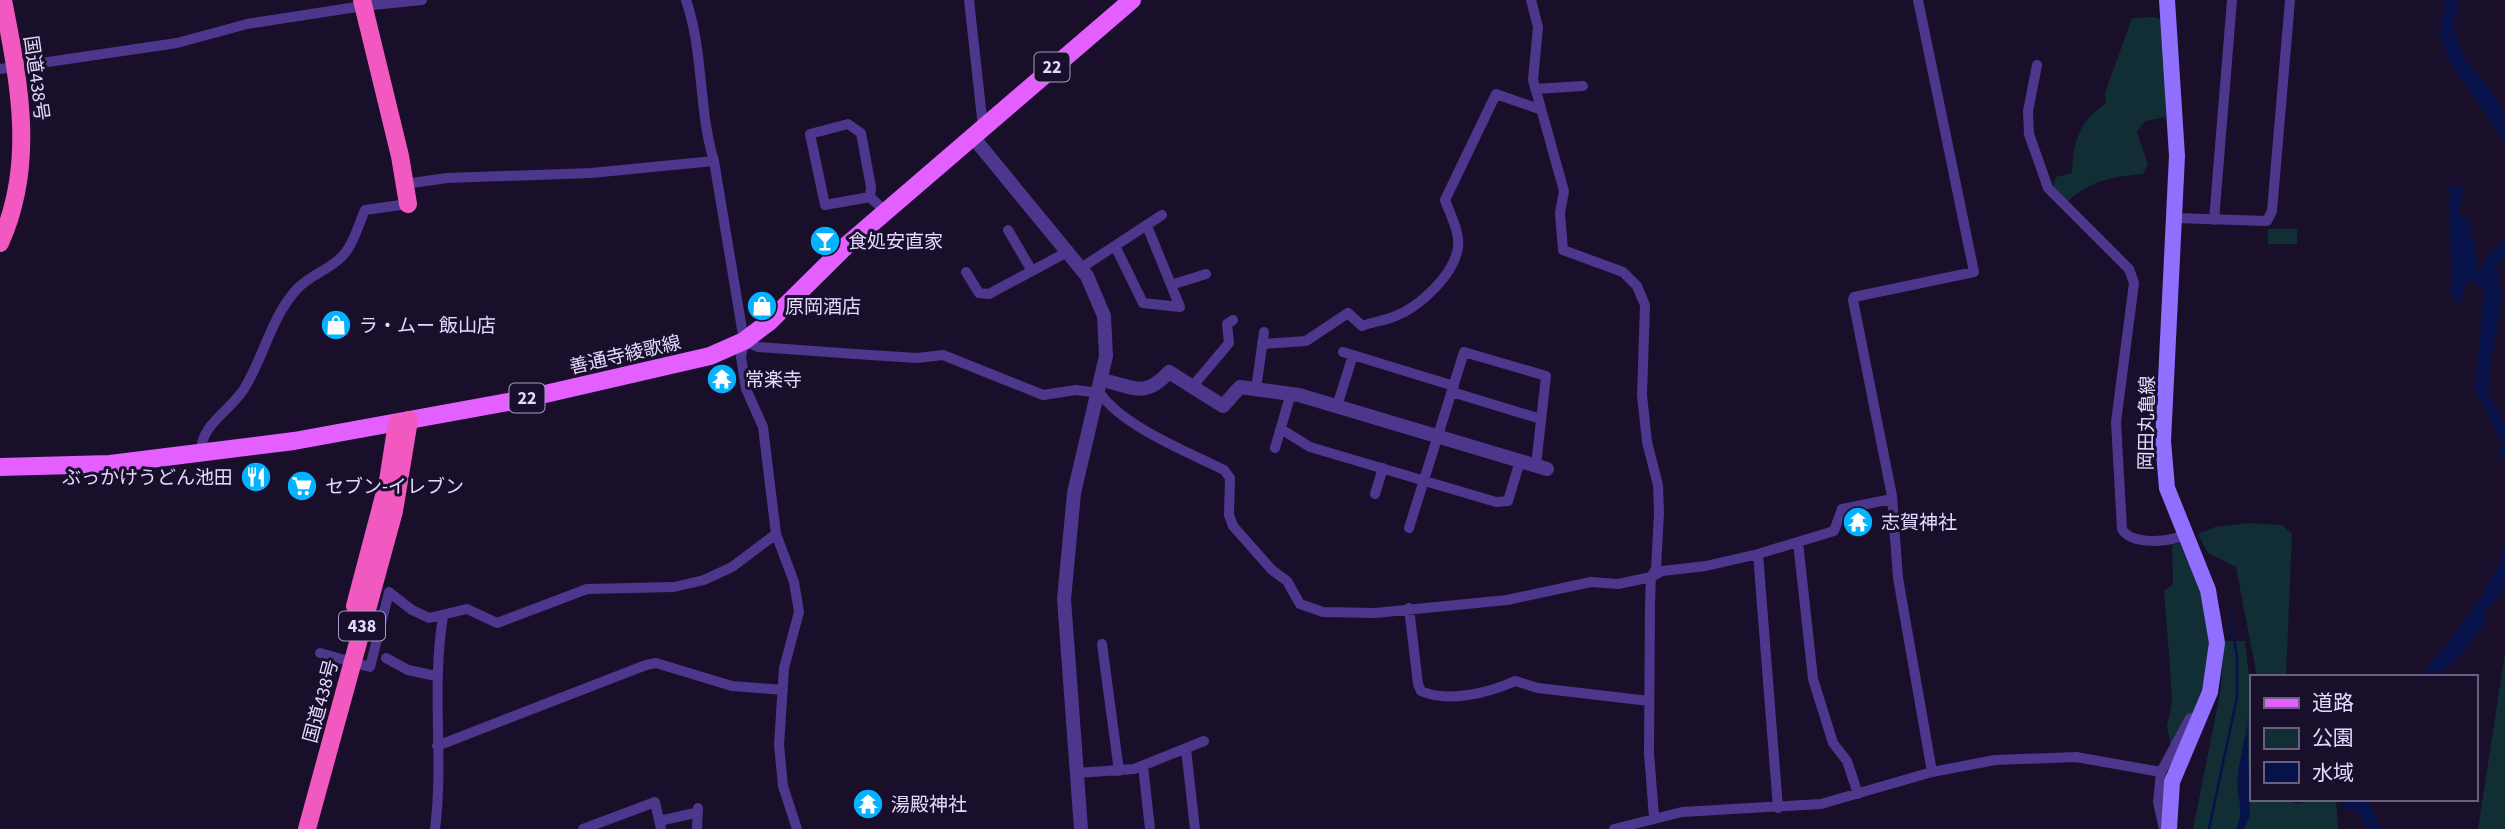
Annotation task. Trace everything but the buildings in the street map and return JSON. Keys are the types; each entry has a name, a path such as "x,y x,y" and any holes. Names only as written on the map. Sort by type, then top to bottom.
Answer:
{"highway":[{"name":"国道438号","path":"0,243 14,202 21,166 23,125 8,68 4,0"},
{"path":"362,3 408,204"},
{"name":"国道438号","path":"295,829 394,511 403,422"},
{"name":"国道438号","path":"307,829 347,661"}],"main road":[{"name":"善通寺綾歌線","path":"0,467 110,464 403,422 710,356 744,341 769,322 886,212 1132,0"},
{"name":"岡田丸亀線","path":"2166,0 2177,156 2163,442 2167,488 2208,590 2216,631 2215,673 2201,719 2172,782 2166,829"}],"street":[{"path":"8,68 177,43 247,24 362,3 422,0"},
{"path":"686,0 696,42 705,132 714,161 744,341 741,357 746,390 763,427 776,534 794,582 799,612 784,668 780,766 797,829"},
{"path":"969,0 978,132 1082,268 1098,296 1107,337 1101,386 1074,493 1064,599 1081,829"},
{"path":"1531,0 1538,27 1533,61 1535,89 1563,183 1560,213 1563,250 1623,272 1637,286 1645,305 1642,395 1647,442 1658,485 1659,513 1656,569 1651,577 1649,701 1654,817"},
{"path":"1918,0 1974,272 1854,297 1892,499 1898,578 1932,772"},
{"path":"2214,220 2232,0"},
{"path":"2175,218 2263,223 2272,211 2290,0"},
{"path":"2037,65 2028,111 2029,134 2048,188 2129,269 2134,283 2116,422 2122,529 2134,539 2146,540 2186,534"},
{"path":"1535,89 1583,86"},
{"path":"1256,389 1263,338 1306,341 1348,313 1362,326 1393,317 1409,312 1444,283 1454,264 1459,245 1445,200 1454,189 1475,147 1492,92 1539,109"},
{"path":"848,124 860,133 871,187 870,197 825,205 810,134 848,124"},
{"path":"405,184 447,178 591,173 714,161"},
{"path":"870,197 886,212"},
{"path":"201,453 201,439 206,430 219,420 245,388 285,306 298,288 339,260 348,248 365,209 408,204"},
{"path":"1082,268 1162,215"},
{"path":"1115,246 1143,303 1180,307 1147,226"},
{"path":"1007,230 1032,271"},
{"path":"966,272 979,293 989,294 1069,251"},
{"path":"1171,285 1206,274"},
{"path":"1192,387 1229,344 1227,324 1233,320"},
{"path":"744,341 758,347 855,354 917,358 943,355 1042,395 1101,386 1145,390 1154,388 1169,372 1223,406 1240,387 1291,393 1337,406 1438,436 1520,461 1542,467 1541,419 1546,376 1464,352 1453,389 1438,436 1424,481 1409,527"},
{"path":"1337,406 1348,354 1541,419"},
{"path":"1101,386 1106,402 1144,428 1224,470 1230,478 1229,515 1233,526 1272,570 1287,581 1300,604 1311,609 1341,613 1375,613 1507,600 1591,582 1618,584 1651,577 1662,571 1706,566 1758,554 1834,531 1842,509 1850,505 1892,499"},
{"path":"1275,447 1291,393"},
{"path":"1281,429 1310,447 1496,502 1508,501 1520,461"},
{"path":"1375,494 1383,468"},
{"path":"320,653 370,667 389,592 429,618 443,617 467,609 496,623 587,589 684,585 732,567 776,534"},
{"path":"1798,542 1813,679 1833,743 1847,761 1858,794"},
{"path":"1758,554 1778,808"},
{"path":"1409,608 1418,684 1421,691 1433,696 1497,689 1515,681 1538,688 1649,701"},
{"path":"435,829 440,785 436,676 443,617"},
{"path":"1102,644 1119,771"},
{"path":"386,658 408,670 436,676"},
{"path":"437,746 656,663 732,686 783,690"},
{"path":"2166,829 2158,802 2161,772 2190,718 2201,719"},
{"path":"1077,773 1119,771 1143,766 1204,741"},
{"path":"1186,749 1195,829"},
{"path":"1619,828 1654,817 1722,808 1778,808 1821,804 1932,772 2031,757 2087,758 2161,772"},
{"path":"1143,766 1150,829"},
{"path":"583,829 655,802 660,825 697,810 697,829"}],"green space":[{"path":"2154,17 2163,21 2166,117 2145,121 2137,132 2148,164 2143,174 2120,177 2090,186 2063,206 2052,191 2056,177 2072,173 2079,133 2089,117 2106,103 2105,93 2132,18"},
{"path":"2268,229 2297,229 2297,244 2268,244"},
{"path":"2249,523 2281,525 2292,533 2286,675 2257,675 2236,567 2208,553 2198,534 2215,527"},
{"path":"2180,543 2204,594 2210,620 2211,647 2208,673 2200,699 2188,723 2171,747 2167,726 2172,703 2164,591 2173,584 2172,545"},
{"path":"2223,641 2245,641 2250,684 2250,801 2288,801 2299,804 2307,801 2336,801 2338,829 2193,829 2221,689"},
{"path":"2505,653 2505,829 2478,829"}],"water":[{"path":"2446,0 2458,0 2453,27 2465,60 2495,96 2505,118 2505,142 2449,60 2439,34"},
{"path":"2449,185 2464,188 2459,212 2469,221 2479,273 2488,255 2505,238 2505,257 2496,265 2502,296 2488,394 2505,424 2505,459 2498,453 2503,443 2475,390 2484,289 2467,278 2460,304 2452,296"},
{"path":"2505,544 2505,586 2483,616 2486,622 2450,665 2431,675 2423,675 2481,597"},
{"path":"2247,715 2250,816 2244,829 2236,829 2240,815 2238,775"},
{"path":"2343,801 2370,803 2381,829 2368,829 2360,814 2341,806"}],"waterway":[{"path":"2209,829 2237,697 2237,657 2230,612"}],"place":[{"name":"食処安直家","path":"825,241"},
{"name":"原岡酒店","path":"762,306"},
{"name":"ラ・ムー 飯山店","path":"336,325"},
{"name":"常楽寺","path":"722,379"},
{"name":"ぶっかけうどん池田","path":"256,477"},
{"name":"セブン-イレブン","path":"302,486"},
{"name":"志賀神社","path":"1858,522"},
{"name":"湯殿神社","path":"868,804"}]}
